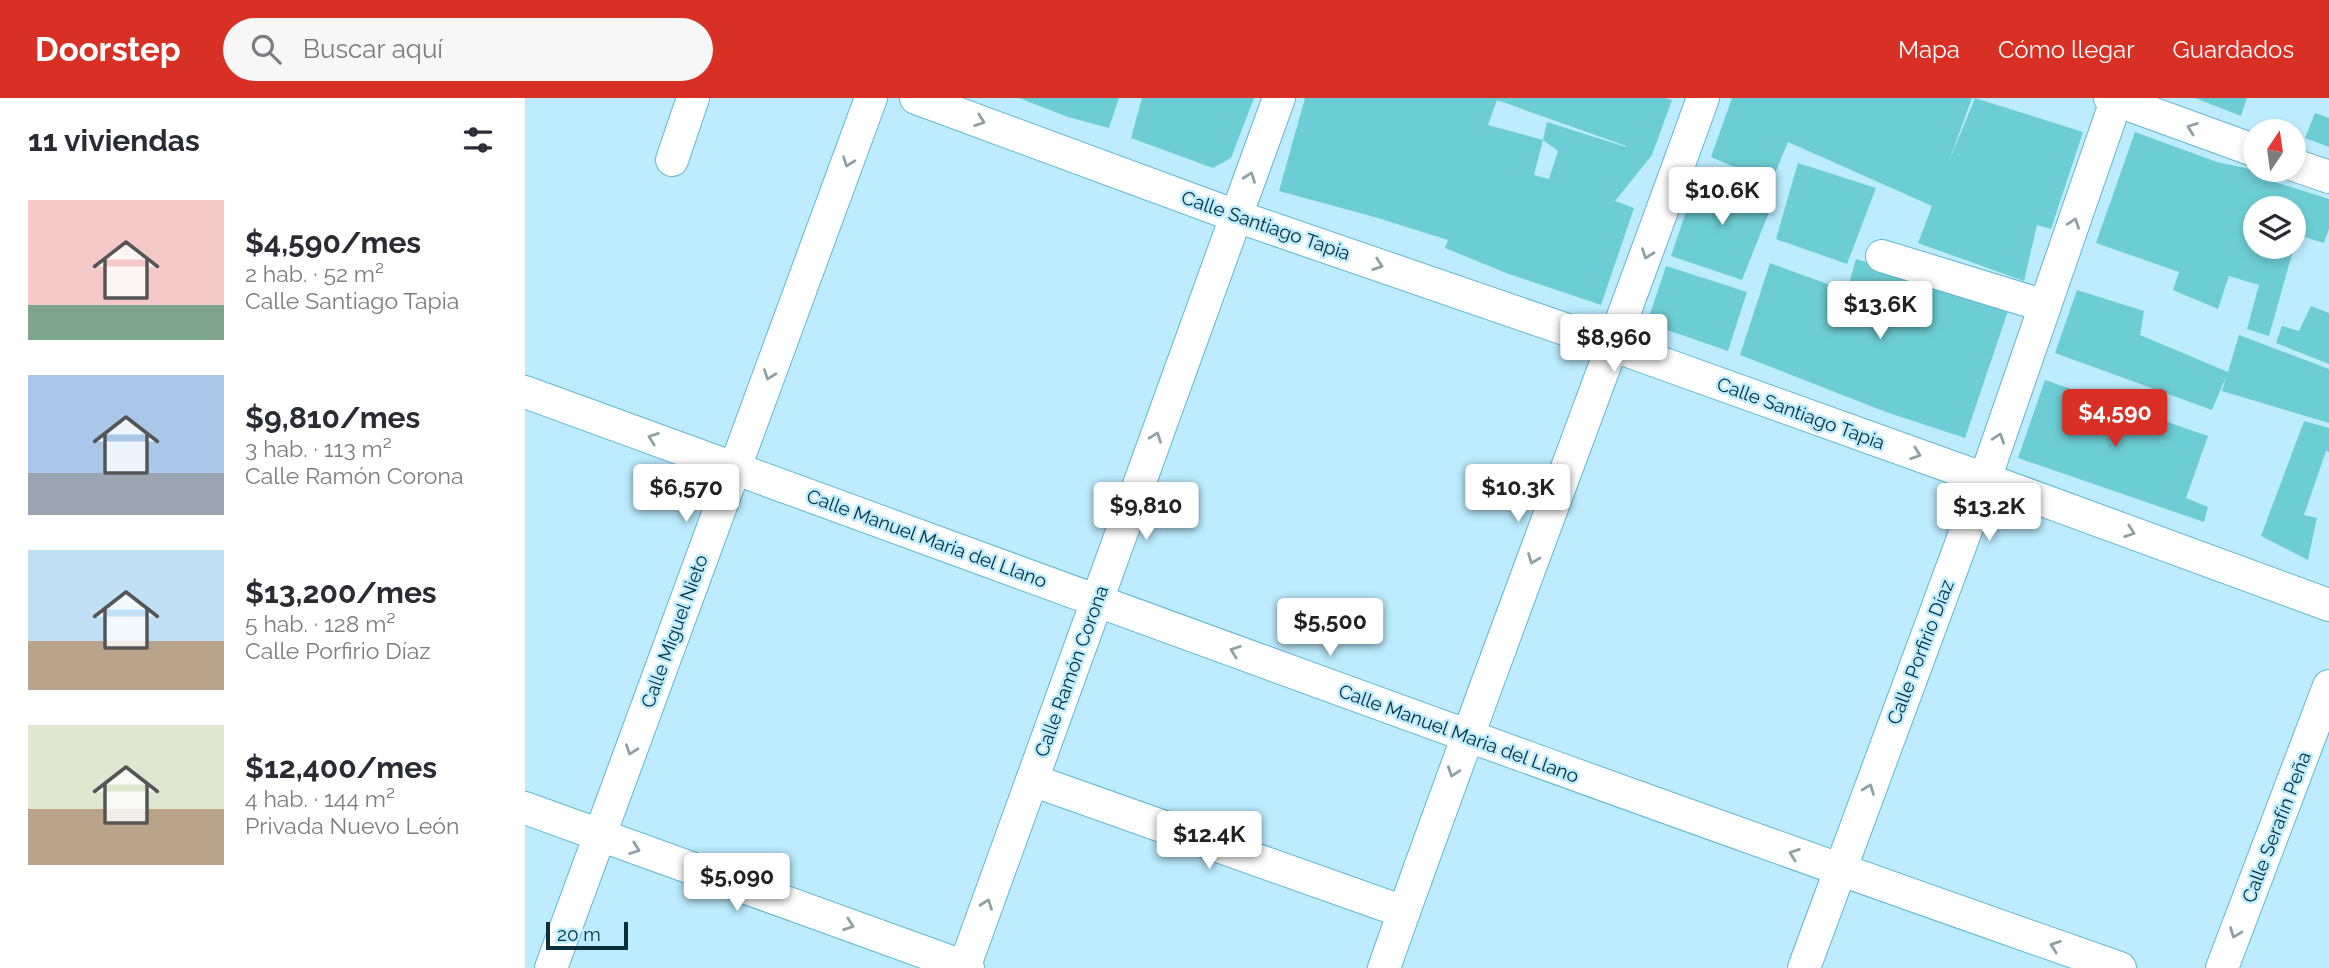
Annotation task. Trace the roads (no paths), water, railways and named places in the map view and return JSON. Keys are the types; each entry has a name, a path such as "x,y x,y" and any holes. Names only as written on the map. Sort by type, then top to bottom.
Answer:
{"street":[{"path":"672,160 693,98"},
{"name":"Calle Miguel Nieto","path":"551,968 871,98"},
{"name":"Calle Santiago Tapia","path":"916,98 1236,216 1614,346 2329,604"},
{"name":"Calle Ramón Corona","path":"966,967 1279,98"},
{"path":"1384,968 1466,737 1614,346 1703,98"},
{"path":"2114,99 2243,146"},
{"name":"Calle Porfirio Díaz","path":"1804,968 1838,870 1985,479 2114,99"},
{"path":"2307,169 2329,177"},
{"path":"1882,256 2045,306"},
{"name":"Calle Manuel Maria del Llano","path":"525,392 1466,737 2120,968"},
{"name":"Calle Serafín Peña","path":"2222,968 2329,686"},
{"path":"1032,780 1404,912"},
{"path":"525,808 966,967"}]}
